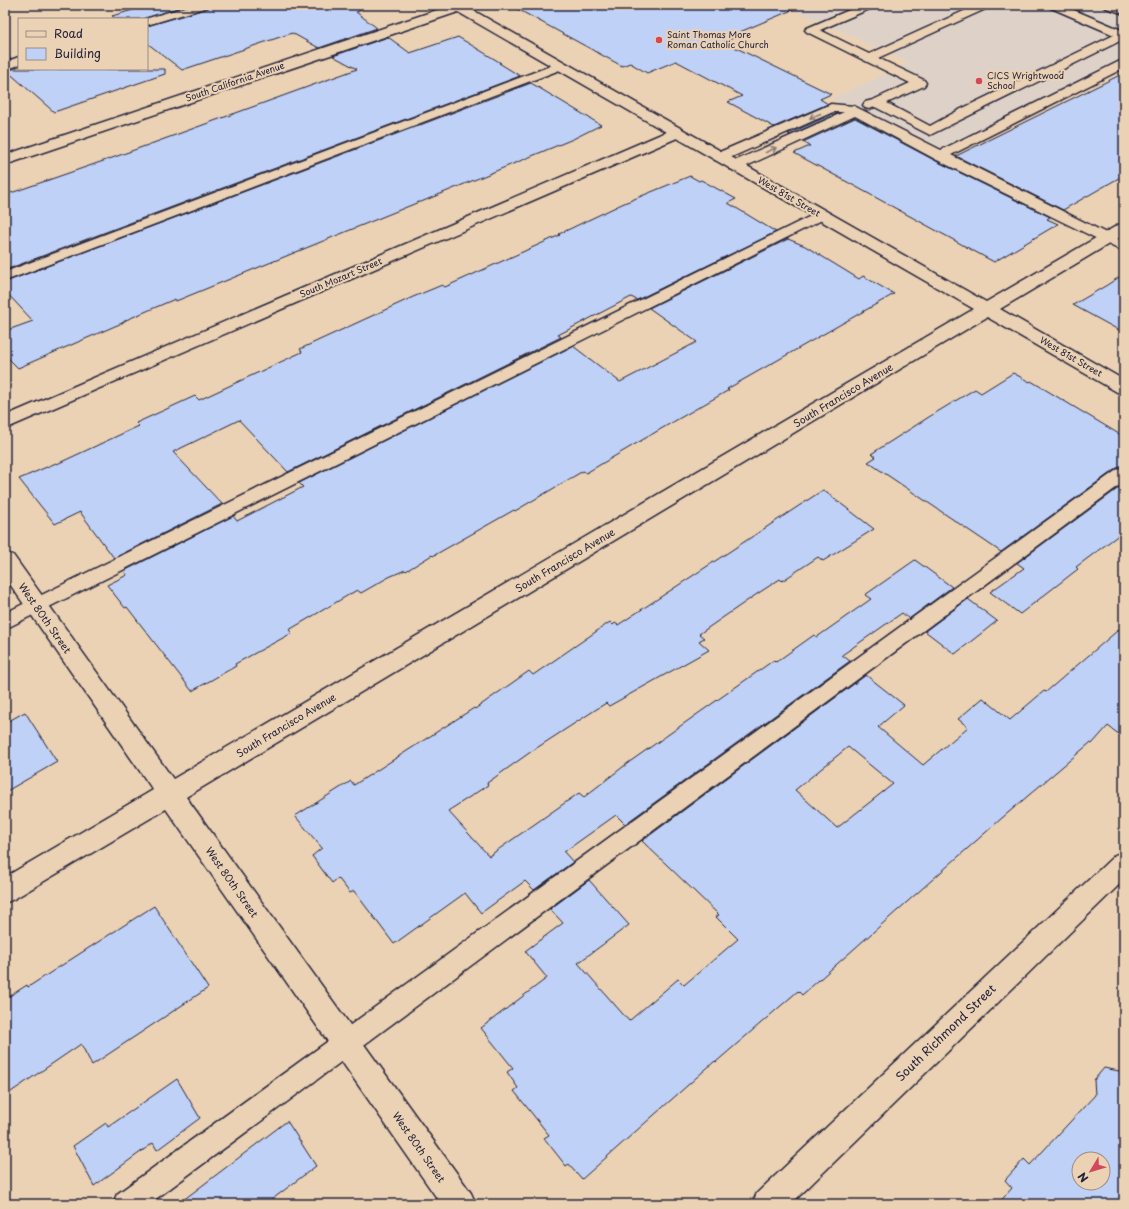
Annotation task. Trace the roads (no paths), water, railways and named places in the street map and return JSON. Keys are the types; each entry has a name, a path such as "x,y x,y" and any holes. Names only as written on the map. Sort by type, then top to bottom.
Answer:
{"street":[{"name":"West 81st Street","path":"459,6 677,133 1124,388"},
{"name":"South California Avenue","path":"5,160 459,6"},
{"name":"South Mozart Street","path":"5,423 677,133"},
{"name":"South Francisco Avenue","path":"5,891 987,310 1115,244 1124,228"},
{"name":"West 80th Street","path":"5,561 460,1204"},
{"name":"South Richmond Street","path":"768,1204 1124,863"}],"lane":[{"path":"148,22 204,5"},
{"path":"720,157 831,108 850,109 877,103 920,83 811,30 870,5"},
{"path":"877,103 930,131 963,113 1123,34 1053,5"},
{"path":"1108,5 1124,12"},
{"path":"869,58 983,6"},
{"path":"5,66 18,61"},
{"path":"940,156 1124,63"},
{"path":"5,277 561,66"},
{"path":"850,109 1115,244"},
{"path":"735,166 850,115 850,109"},
{"path":"5,622 821,215"},
{"path":"127,1204 1124,473"}],"place":[{"name":"Saint Thomas More Roman Catholic Church","path":"659,40"},
{"name":"CICS Wrightwood School","path":"979,81"}]}
